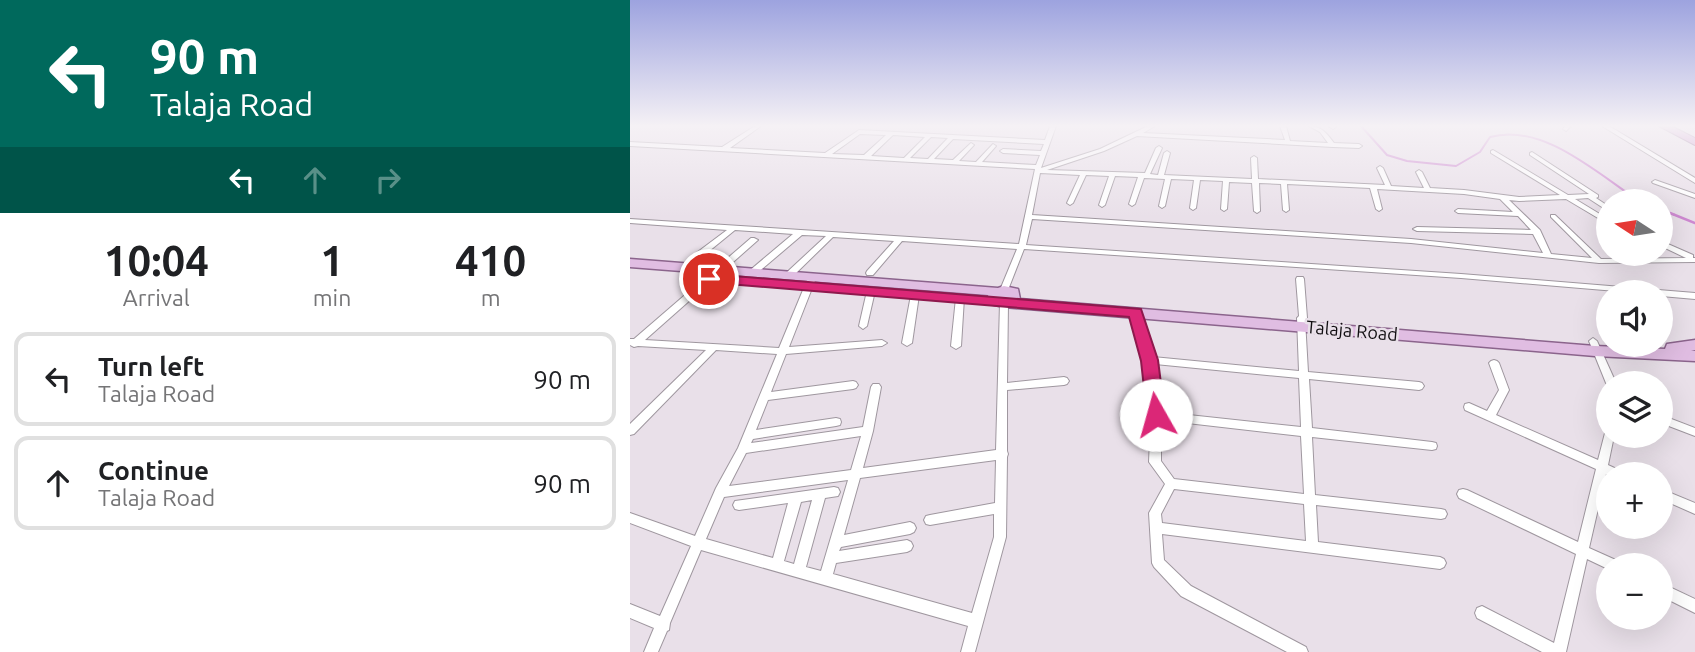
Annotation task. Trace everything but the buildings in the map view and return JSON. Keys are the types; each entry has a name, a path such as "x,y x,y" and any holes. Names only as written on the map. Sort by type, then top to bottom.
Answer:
{"main road":[{"name":"Talaja Road","path":"630,263 714,275 752,273 788,276 810,282 915,295 1004,297 1136,312 1301,321"},
{"name":"Talaja Road","path":"630,272 810,282 1596,345"},
{"path":"1673,348 1695,345"},
{"name":"Talaja Road","path":"1673,353 1695,356"}],"street":[{"path":"855,156 1084,172 1428,190 1502,197 1596,196 1536,156"},
{"path":"929,161 933,156"},
{"path":"954,163 960,156"},
{"path":"977,164 984,156"},
{"path":"968,652 1000,537 1004,297 1021,248 1042,156"},
{"path":"1037,169 1080,156"},
{"path":"1132,204 1155,156"},
{"path":"1162,206 1167,156"},
{"path":"1500,156 1596,215"},
{"path":"1655,156 1695,181"},
{"path":"1254,158 1256,211"},
{"path":"1380,168 1389,188"},
{"path":"1070,203 1084,172"},
{"path":"1419,172 1428,190"},
{"path":"1102,205 1113,173"},
{"path":"1193,208 1197,178"},
{"path":"1224,209 1226,180"},
{"path":"1655,182 1695,196"},
{"path":"1284,183 1286,210"},
{"path":"1373,187 1379,209"},
{"path":"1502,197 1537,232 1549,256"},
{"path":"1591,198 1596,201"},
{"path":"1458,211 1520,215"},
{"path":"1553,216 1596,258"},
{"path":"1028,217 1379,241 1402,240 1596,261"},
{"path":"630,221 1596,287"},
{"path":"694,259 733,228"},
{"path":"1417,229 1537,232"},
{"path":"752,273 799,233"},
{"path":"788,276 831,235"},
{"path":"632,344 754,240"},
{"path":"870,273 899,240"},
{"path":"1673,251 1695,259"},
{"path":"1673,259 1695,259"},
{"path":"1300,279 1312,546"},
{"path":"651,652 720,492 743,449 810,282"},
{"path":"863,326 871,291"},
{"path":"1673,294 1695,296"},
{"path":"907,343 915,295"},
{"path":"956,346 960,298"},
{"path":"1136,312 1146,355 1150,360 1156,415 1155,462 1171,484 1441,514"},
{"path":"632,344 783,352 882,343"},
{"path":"630,431 714,347"},
{"path":"1150,360 1304,377 1419,386"},
{"path":"1489,416 1504,390 1494,363"},
{"path":"1003,387 1064,381"},
{"path":"763,397 853,385"},
{"path":"825,579 868,431 876,387"},
{"path":"1469,407 1596,464"},
{"path":"1156,415 1432,446"},
{"path":"748,435 836,422"},
{"path":"1673,424 1695,432"},
{"path":"743,449 868,431"},
{"path":"720,492 855,476 1003,454"},
{"path":"1482,613 1558,652 1596,483"},
{"path":"1171,484 1155,513 1158,563 1186,592 1301,652"},
{"path":"739,505 834,492"},
{"path":"798,571 820,494"},
{"path":"1463,494 1596,556"},
{"path":"777,565 796,497"},
{"path":"1673,499 1695,509"},
{"path":"930,520 1001,507"},
{"path":"630,518 699,543 976,621"},
{"path":"836,542 910,528"},
{"path":"1156,528 1440,563"},
{"path":"831,558 907,546"},
{"path":"1673,595 1695,606"},
{"path":"630,611 664,625"}],"waterway":[{"path":"1392,156 1407,161 1456,166 1472,156"},
{"path":"1574,156 1622,189"},
{"path":"1675,215 1695,223"}],"route":[{"path":"709,279 1136,312 1146,355 1150,360 1156,415"}]}
